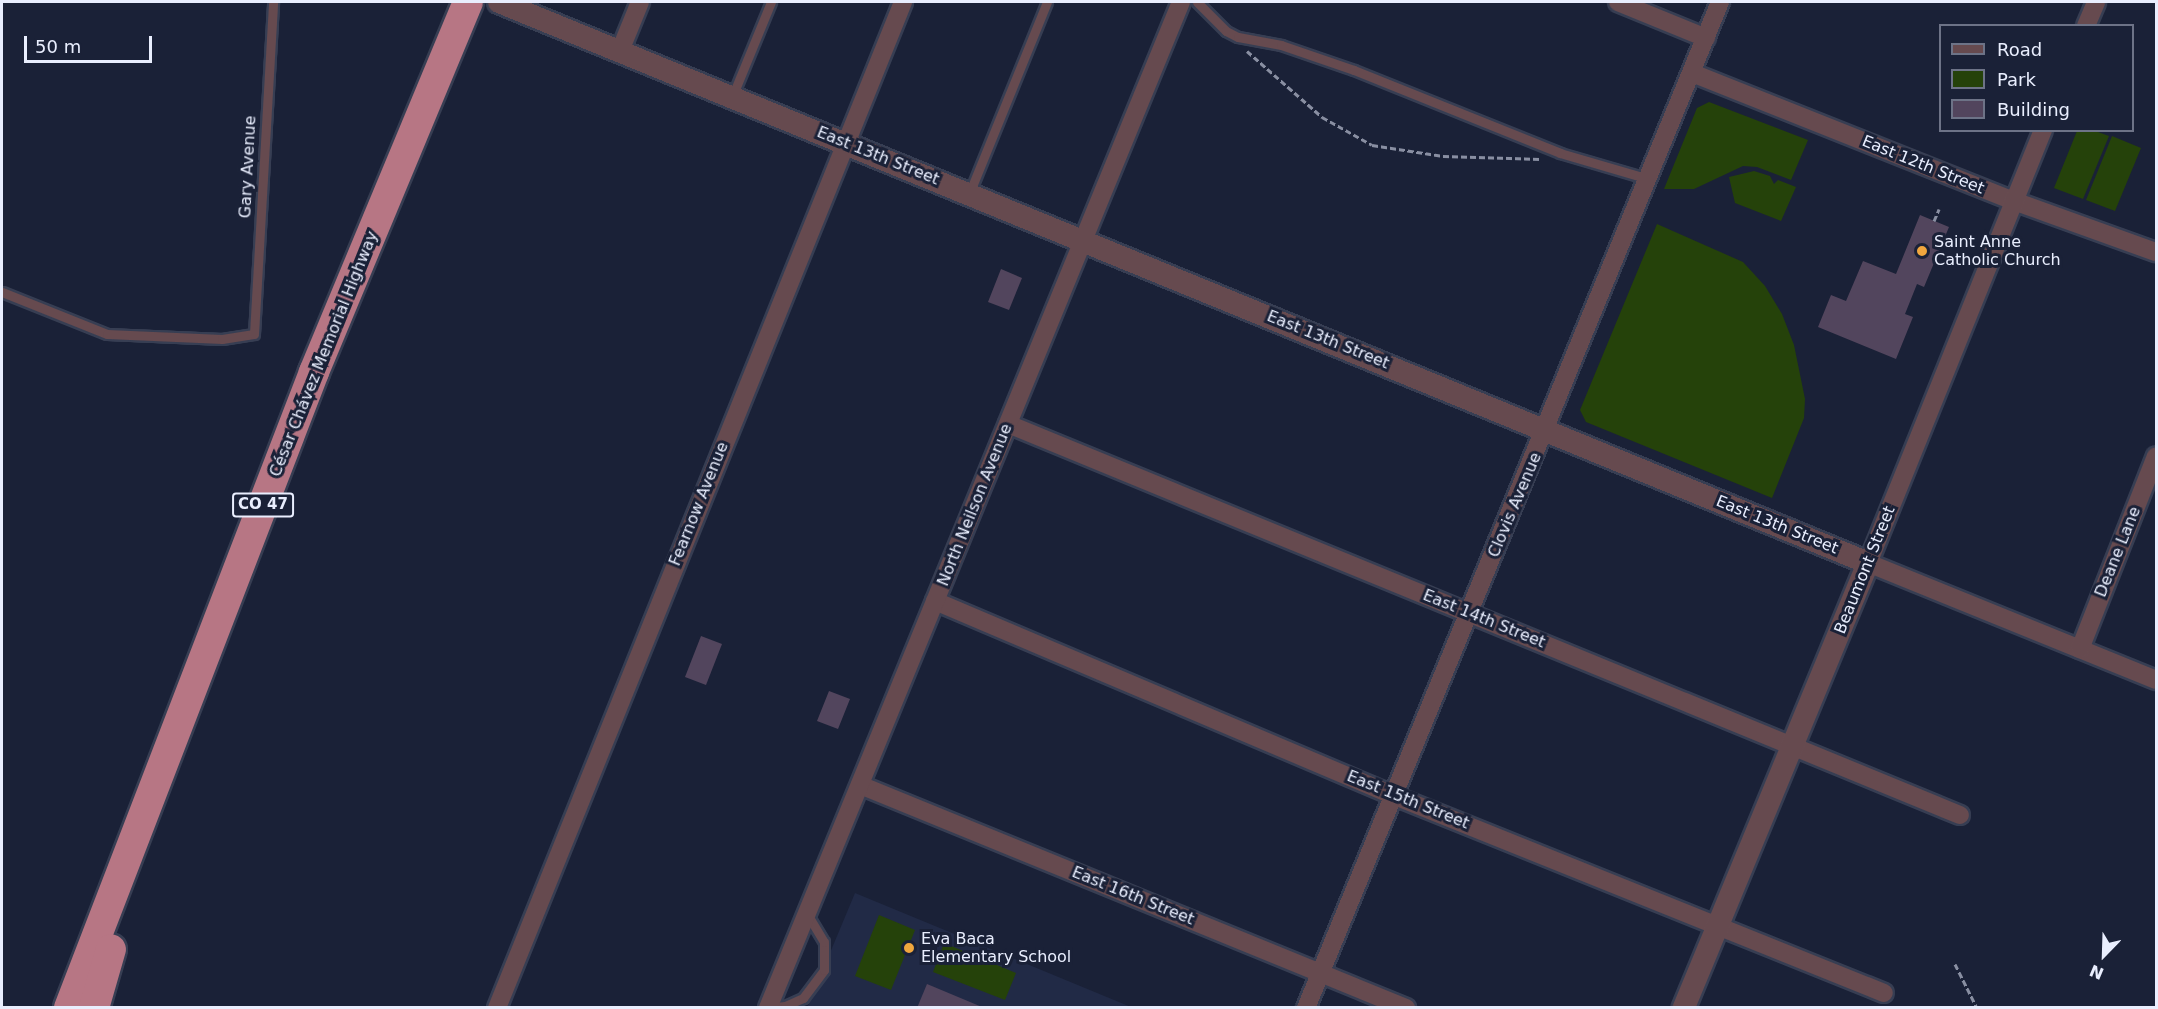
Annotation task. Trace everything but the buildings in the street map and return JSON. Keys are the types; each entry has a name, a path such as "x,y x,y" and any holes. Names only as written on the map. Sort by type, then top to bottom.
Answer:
{"highway":[{"name":"César Chávez Memorial Highway","path":"69,1008 161,776 314,372 468,2"},
{"name":"César Chávez Memorial Highway","path":"94,1008 161,776"}],"street":[{"name":"East 13th Street","path":"499,2 2157,680"},
{"path":"620,51 640,2"},
{"name":"Fearnow Avenue","path":"497,1008 903,2"},
{"name":"North Neilson Avenue","path":"768,1008 1181,2"},
{"name":"Clovis Avenue","path":"1306,1008 1392,795 1547,430 1720,2"},
{"path":"2087,24 2096,2"},
{"path":"1627,3 1706,38"},
{"name":"East 12th Street","path":"1692,73 2014,201 2157,252"},
{"name":"Beaumont Street","path":"1684,1008 1868,563 2042,132"},
{"name":"East 14th Street","path":"1008,424 1960,815"},
{"name":"Deane Lane","path":"2080,649 2157,456"},
{"name":"East 15th Street","path":"935,602 1392,795 1884,993"},
{"name":"East 16th Street","path":"860,785 1406,1008"}],"lane":[{"name":"Gary Avenue","path":"2,292 107,334 222,339 254,334 273,2"},
{"path":"732,97 771,2"},
{"path":"969,194 1047,2"},
{"path":"1197,2 1232,34 1281,45 1354,70 1473,120 1649,179"},
{"path":"768,1008 785,1006 803,998 824,970 824,942 807,913"}],"path":[{"path":"1232,34 1293,95 1322,117 1372,145 1443,156 1584,159"},
{"path":"1934,221 1939,209"},
{"path":"1955,964 1977,1008"}],"shaded area":[{"name":"Eva Baca Elementary School","path":"855,893 1131,1007 807,1008"}],"green space":[{"path":"1709,102 1808,140 1791,180 1757,167 1743,166 1694,189 1664,189 1697,108"},
{"path":"2077,132 2098,132 2109,136 2083,199 2054,188"},
{"path":"2112,136 2141,148 2115,211 2086,200"},
{"path":"1754,171 1770,176 1774,184 1778,180 1796,187 1781,221 1735,203 1729,177"},
{"path":"1657,224 1743,262 1765,286 1782,314 1794,345 1805,399 1804,418 1772,498 1586,422 1580,410"},
{"path":"879,915 915,930 891,990 855,976"},
{"path":"944,943 1016,973 1005,1000 933,972"}],"place":[{"name":"Saint Anne Catholic Church","path":"1922,251"},
{"name":"Eva Baca Elementary School","path":"909,948"}]}
